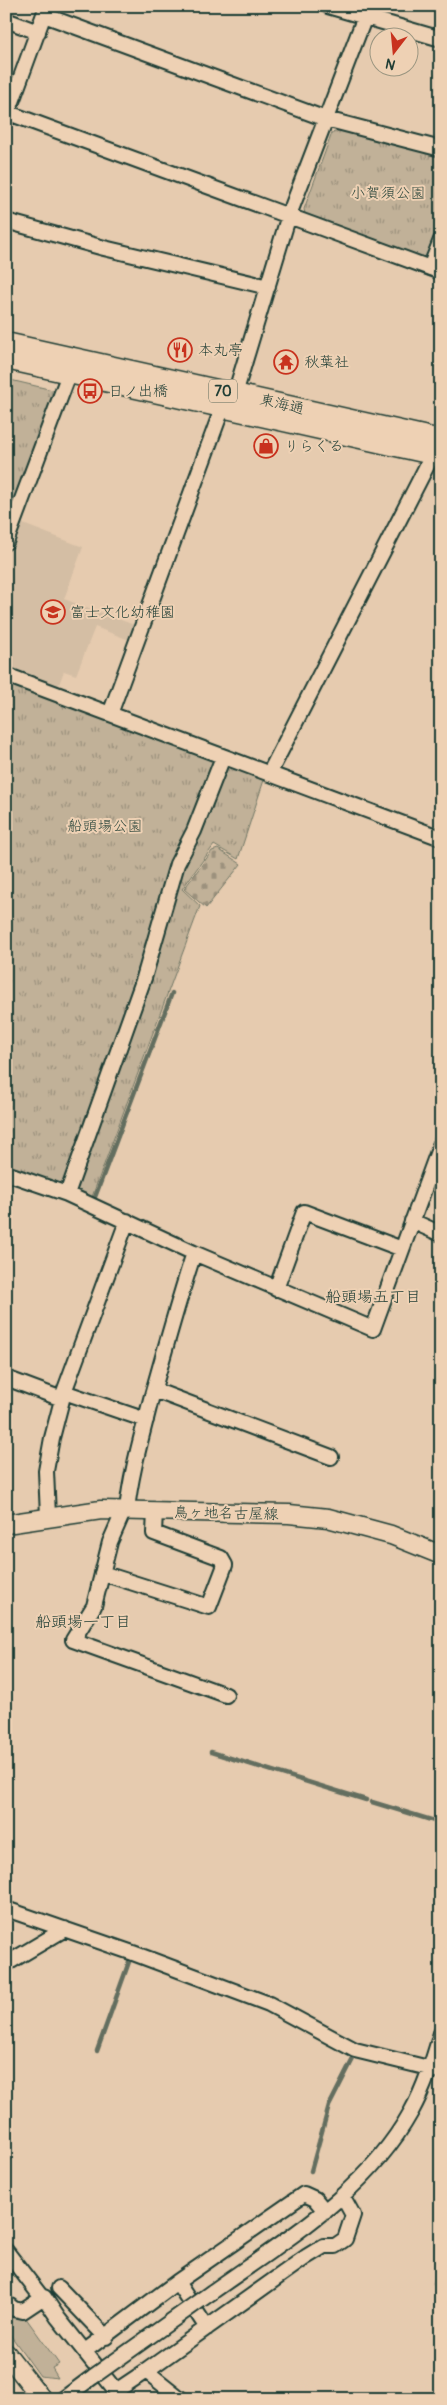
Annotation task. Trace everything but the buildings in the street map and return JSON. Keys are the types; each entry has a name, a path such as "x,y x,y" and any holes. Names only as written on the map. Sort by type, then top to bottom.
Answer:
{"main road":[{"name":"東海通","path":"6,342 235,394 438,448"},
{"name":"東海通","path":"6,360 222,409 438,448"},
{"name":"鳥ヶ地名古屋線","path":"6,1524 48,1516 101,1510 289,1514 328,1518 391,1536 441,1555"},
{"path":"6,2353 42,2399"}],"street":[{"path":"328,6 366,12 441,39"},
{"path":"441,149 326,119 46,11 7,114 289,214 435,270 441,240"},
{"path":"235,394 289,214 366,12"},
{"path":"6,20 38,32"},
{"path":"6,221 104,248 268,287"},
{"path":"6,542 69,374"},
{"path":"110,714 222,409"},
{"path":"269,774 438,448"},
{"path":"6,675 441,838"},
{"path":"67,1194 144,978 177,864 194,831 223,757"},
{"path":"6,1173 67,1194 194,1253 373,1329 440,1148"},
{"path":"276,1289 304,1212 402,1249"},
{"path":"48,1516 46,1471 63,1395 127,1221"},
{"path":"412,1221 441,1234"},
{"path":"194,1253 172,1319 125,1510 110,1542 94,1606 74,1640 226,1696"},
{"path":"6,1378 146,1420"},
{"path":"154,1390 331,1457"},
{"path":"102,1573 209,1608 225,1565 221,1558 154,1533 155,1511"},
{"path":"6,1909 65,1928 269,2004 355,2050 436,2070"},
{"path":"6,1964 65,1928"},
{"path":"62,2399 343,2197 374,2164 396,2136 436,2070 441,2033"},
{"path":"84,2351 106,2337 177,2282 304,2194 310,2194 325,2211"},
{"path":"6,2251 119,2395 146,2372 324,2246 335,2246 345,2239 353,2215 343,2197"},
{"path":"177,2282 207,2328"},
{"path":"59,2288 106,2337"},
{"path":"6,2303 14,2309 23,2311 43,2298"},
{"path":"146,2372 181,2399"}],"shaded area":[{"name":"富士文化幼稚園","path":"18,522 83,547 64,599 137,626 132,641 95,627 76,675 64,671 58,687 6,668 6,554"}],"green space":[{"name":"小賀須公園","path":"341,130 441,157 441,225 429,256 422,259 305,214 304,209 332,133"},
{"path":"6,379 57,391 6,529"},
{"name":"船頭場公園","path":"6,683 264,780 238,859 214,845 182,889 200,906 92,1197 6,1165"},
{"path":"218,849 241,864 206,908 184,889 212,851"},
{"path":"6,2308 23,2314 59,2364 52,2368 58,2378 40,2376 6,2329"}],"waterway":[{"path":"95,1197 172,993"},
{"path":"211,1752 366,1800"},
{"path":"372,1802 441,1823"},
{"path":"97,2051 130,1959"},
{"path":"311,2171 329,2106 354,2057"},
{"path":"441,2261 435,2283 441,2284"}],"place":[{"name":"本丸亭","path":"180,350"},
{"name":"秋葉社","path":"286,362"},
{"name":"日ノ出橋","path":"90,391"},
{"name":"りらくる","path":"266,446"},
{"name":"富士文化幼稚園","path":"53,612"}],"district":[{"name":"船頭場五丁目","path":"373,1296"},
{"name":"船頭場一丁目","path":"83,1621"}]}
